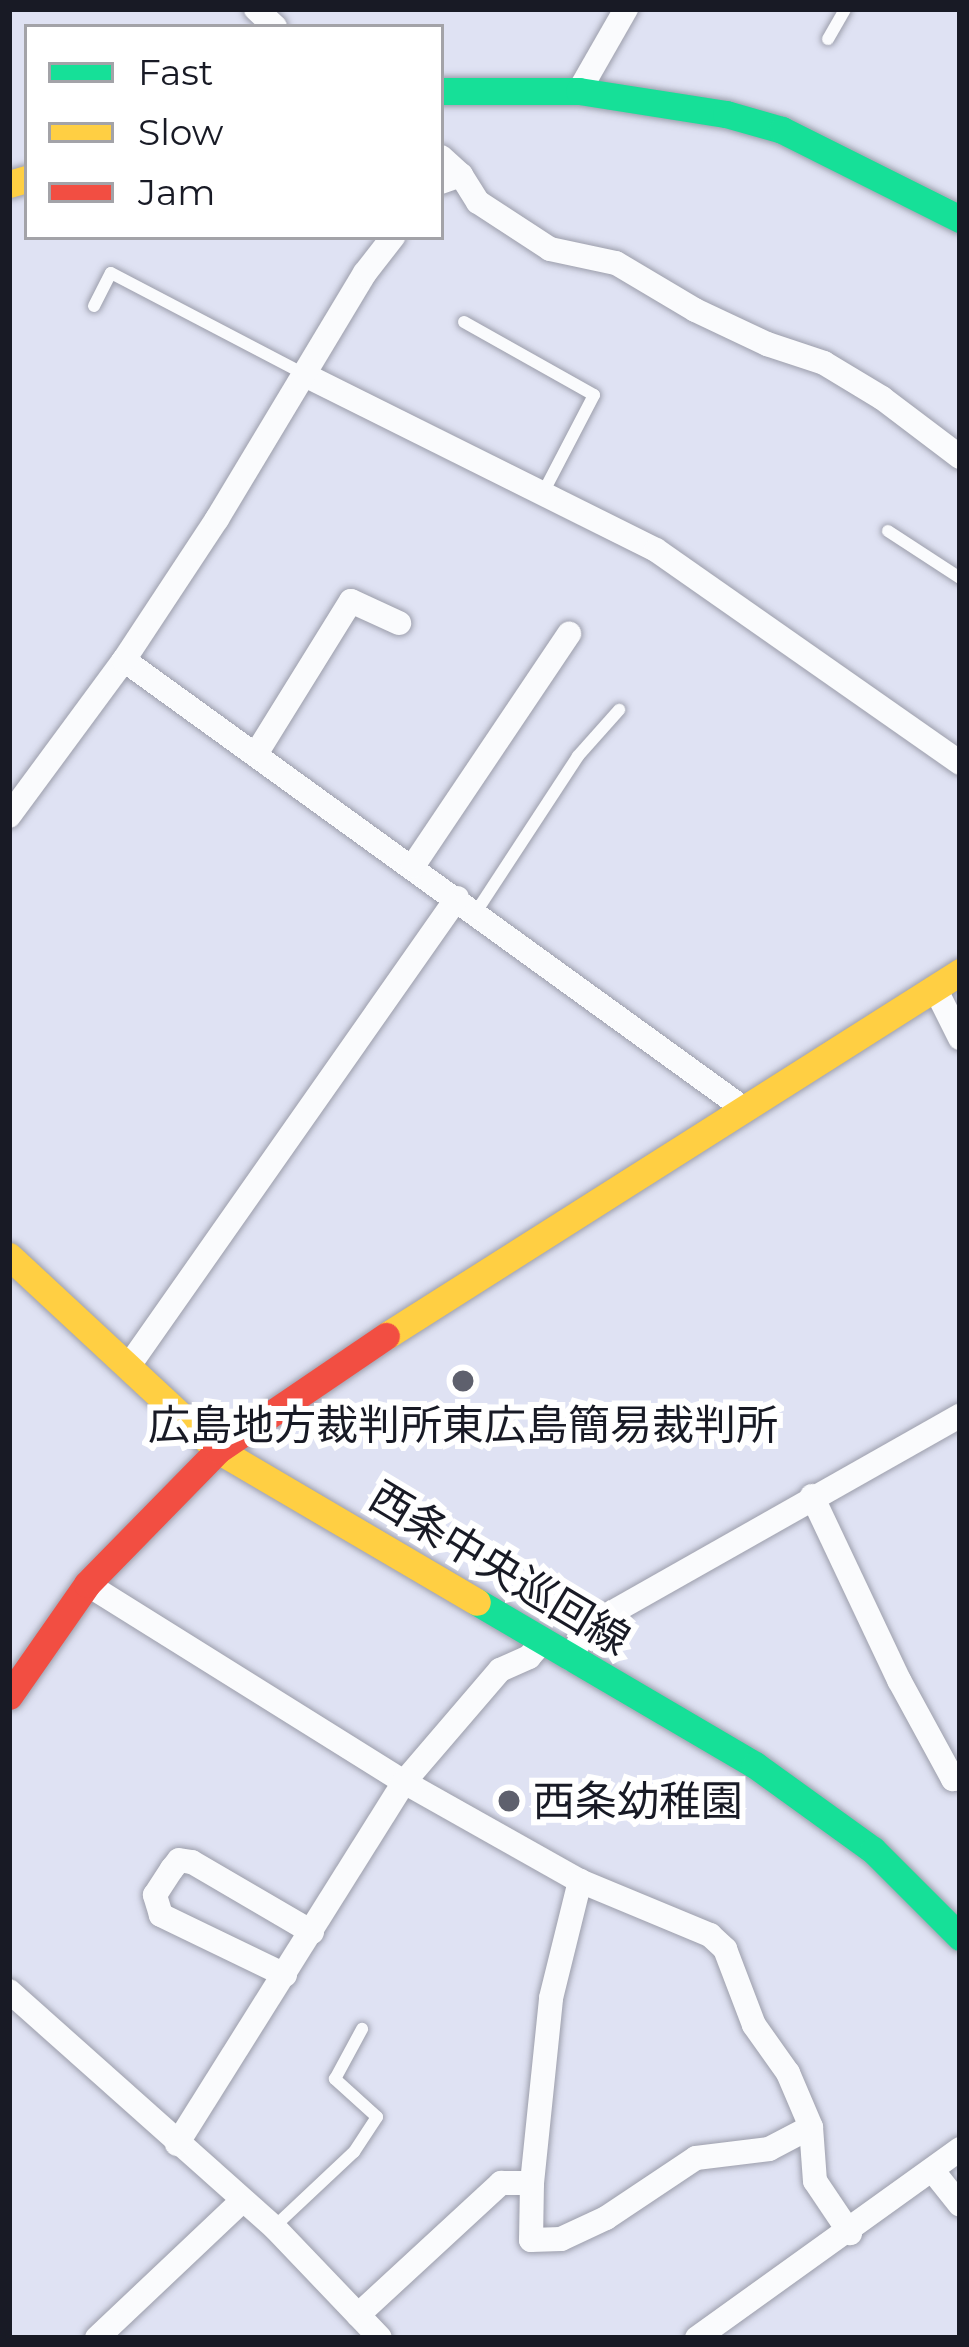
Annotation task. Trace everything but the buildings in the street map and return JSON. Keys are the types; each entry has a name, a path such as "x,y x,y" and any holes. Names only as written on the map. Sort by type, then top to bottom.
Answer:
{"street":[{"path":"579,92 626,9"},
{"path":"444,91 579,92 688,106 782,130 960,219"},
{"path":"451,178 478,202 550,249 616,262 695,310 766,344 824,363 882,398 960,457"},
{"path":"9,816 124,660 305,375 364,273 391,240"},
{"path":"305,375 656,550 960,763"},
{"path":"256,754 351,601 399,623"},
{"path":"413,866 569,634"},
{"path":"124,660 743,1108"},
{"path":"128,1366 467,905"},
{"path":"11,1687 87,1584 218,1450 295,1394 960,972"},
{"path":"934,988 960,1038"},
{"name":"西条中央巡回線","path":"9,1256 218,1450 755,1765 873,1850 938,1909 960,1937"},
{"path":"571,1658 583,1633 597,1621 960,1416"},
{"path":"812,1496 899,1679 953,1778 960,1775"},
{"path":"87,1584 404,1782 580,1881 673,1916 725,1949 754,2025 788,2074 811,2127 814,2181 850,2233"},
{"path":"177,2144 404,1782 500,1670 529,1657 543,1641"},
{"path":"285,1975 161,1915 154,1904 164,1882 179,1860 192,1862 312,1932"},
{"path":"580,1881 551,1998 532,2183 531,2240 561,2239 606,2218 696,2158 769,2149 811,2127"},
{"path":"9,1990 274,2227 380,2338"},
{"path":"697,2338 960,2150"},
{"path":"933,2171 960,2205"},
{"path":"358,2314 501,2182 532,2183"},
{"path":"97,2338 242,2201"}],"lane":[{"path":"828,39 844,9"},
{"path":"94,306 110,273 305,375"},
{"path":"464,322 594,395 542,494"},
{"path":"888,531 960,578"},
{"path":"467,905 578,756 619,710"},
{"path":"274,2227 354,2152 376,2117 335,2079 362,2029"}],"traffic: fast":[{"path":"444,91 579,91 726,114 782,130 960,219"},
{"path":"477,1602 755,1765 873,1850 960,1937"}],"traffic: slow":[{"path":"9,184 24,180"},
{"path":"386,1336 960,972"},
{"path":"9,1256 218,1450 477,1602"}],"traffic: jam":[{"path":"9,1696 87,1584 218,1450 386,1336"}],"place":[{"name":"広島地方裁判所東広島簡易裁判所","path":"463,1381"},
{"name":"西条幼稚園","path":"509,1801"}]}
